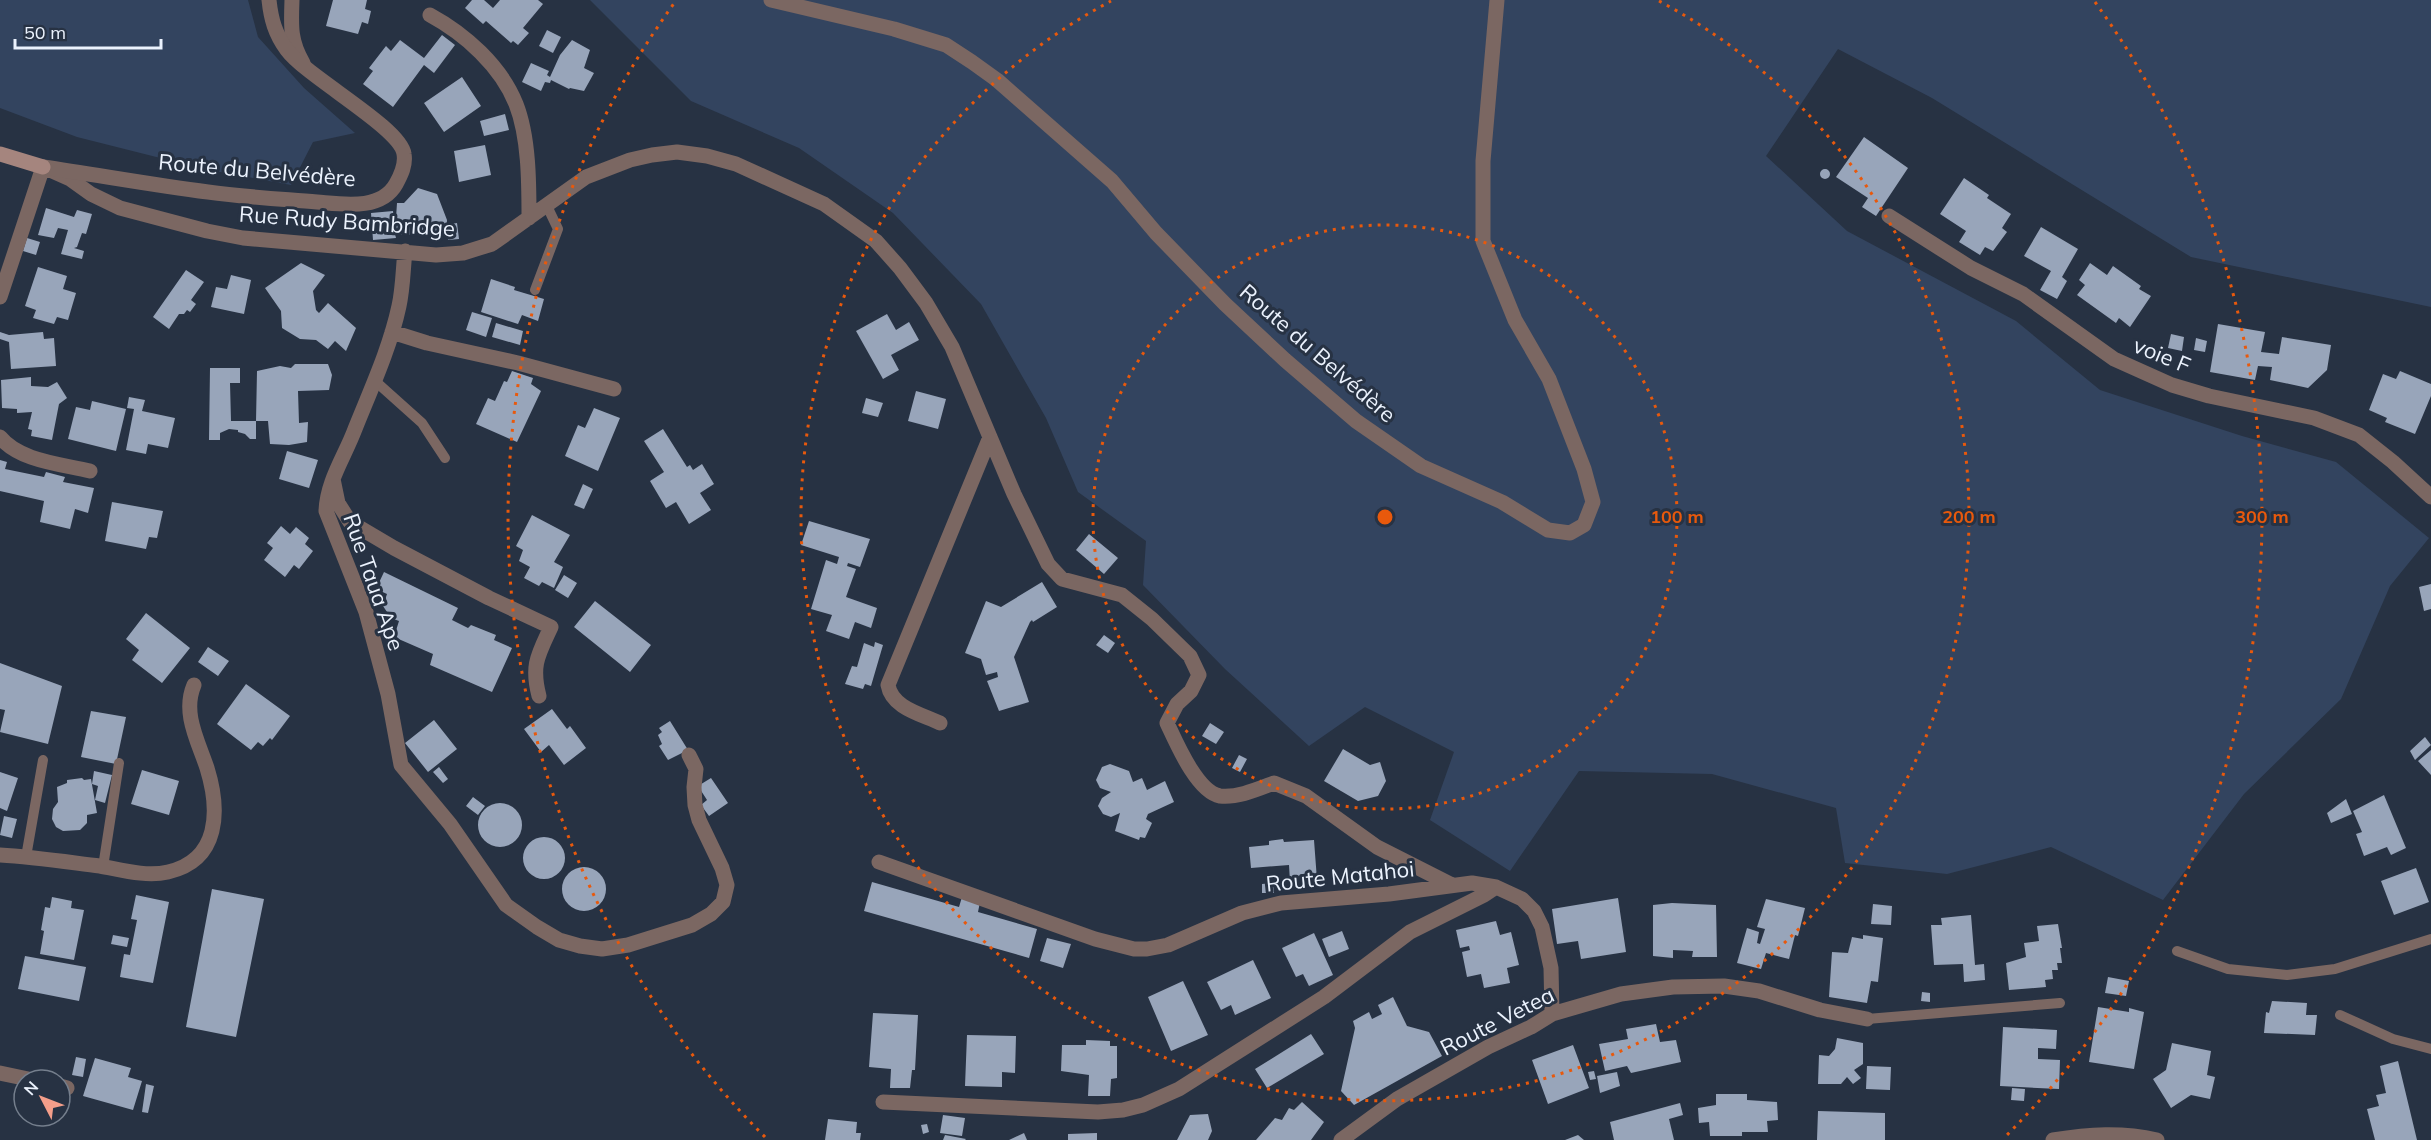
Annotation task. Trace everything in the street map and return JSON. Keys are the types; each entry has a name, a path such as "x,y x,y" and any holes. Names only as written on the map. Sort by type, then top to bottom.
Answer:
{"main road":[{"path":"0,154 43,167"}],"street":[{"name":"Route du Belvédère","path":"43,167 209,192 355,205 381,198 394,188 403,173 405,153 393,136 372,117 348,101 287,51 272,25 269,0"},
{"path":"292,0 291,24 294,47 305,66"},
{"name":"Route du Belvédère","path":"771,0 894,29 946,45 972,62 997,80 1112,181 1156,233 1226,304 1356,421 1421,466 1502,502 1548,530 1570,533 1584,525 1593,501 1584,469 1549,379 1515,320 1484,241 1483,161 1497,0"},
{"path":"430,15 471,43 505,83 516,104 528,178 529,218"},
{"name":"Rue Rudy Bambridge","path":"43,167 70,179 91,194 120,208 207,231 243,238 405,250 436,255 463,253 492,244 586,177 630,160 652,155 676,152 707,156 736,164 824,204 876,241 926,303 952,347 1048,564 1062,579 1122,595 1152,619 1190,656 1199,675 1191,691 1177,704 1167,723 1176,744 1201,784 1219,796 1245,793 1274,783 1306,796 1377,847 1452,885"},
{"path":"0,297 43,167"},
{"name":"voie F","path":"1889,216 1971,268 2023,294 2114,359 2172,385 2209,396 2297,414 2359,435 2431,497"},
{"name":"Rue Taua Ape","path":"405,250 400,305 392,332 375,380 327,495 326,511 366,612 388,694 401,765 450,824 506,905 559,940 580,946 602,948 628,945 693,925 711,914 723,902 727,885 695,805 696,769 689,755"},
{"path":"392,332 427,344 518,363 614,389"},
{"path":"0,437 19,452 90,471"},
{"path":"940,723 894,702 888,685 893,668 990,437"},
{"path":"333,479 338,503 350,522 393,548 551,627 539,653 534,674 539,696"},
{"path":"0,855 136,873 167,872 189,863 205,850 212,835 215,812 211,780 192,729 189,706 194,685"},
{"name":"Route Matahoi","path":"879,862 1095,939 1147,950 1168,945 1260,907 1281,903 1389,894 1472,883 1496,887 1522,899 1534,911 1542,927 1551,968 1552,1014"},
{"path":"883,1102 1098,1112 1143,1106 1179,1089 1316,1002 1410,932 1496,887"},
{"name":"Route Vetea","path":"1341,1140 1397,1099 1488,1047 1531,1027 1552,1014 1621,994 1673,987 1724,986 1759,991 1820,1010 1867,1019"},
{"path":"2053,1140 2094,1134 2139,1136 2157,1140"}],"lane":[{"path":"535,290 558,229 547,206"},
{"path":"375,380 422,423 445,458"},
{"path":"26,857 43,760"},
{"path":"103,867 119,763"},
{"path":"2177,951 2228,969 2287,975 2335,969 2431,939"},
{"path":"1867,1019 2060,1003"},
{"path":"2340,1015 2393,1039 2431,1049"}],"shaded area":[{"path":"0,0 248,0 258,37 304,88 355,133 313,142 291,185 204,169 77,137 0,108"},
{"path":"590,0 2431,0 2431,307 2191,257 1932,98 1838,49 1766,156 1847,231 2016,321 2100,390 2242,436 2336,462 2429,538 2390,586 2341,699 2244,794 2163,900 2051,847 1947,874 1845,863 1836,808 1712,774 1579,771 1510,871 1430,820 1454,752 1365,707 1309,746 1225,669 1143,585 1146,541 1078,492 1046,418 981,304 893,213 799,148 691,101"}],"building":[{"path":"333,0 367,0 365,9 371,11 368,24 362,22 358,34 326,26"},
{"path":"472,0 484,0 493,8 500,0 538,0 543,4 523,28 529,33 518,45 513,41 511,43 486,21 483,24 465,8"},
{"path":"547,30 561,37 553,53 539,46"},
{"path":"442,35 455,45 434,73 424,65 393,107 363,84 373,71 369,68 386,46 391,51 400,40 424,58"},
{"path":"572,40 590,50 584,68 594,73 584,91 569,89 551,80 550,83 545,82 541,91 522,82 531,63 549,71 547,75 550,77 560,55"},
{"path":"462,77 481,106 444,132 424,103"},
{"path":"505,114 509,130 484,136 480,121"},
{"path":"1864,137 1908,168 1876,216 1862,207 1868,198 1836,177"},
{"path":"485,145 491,175 459,182 454,151"},
{"path":"1825,169 1830,174 1825,179 1820,174"},
{"path":"1964,178 1989,195 1987,198 2011,214 2002,228 2007,232 1993,251 1985,247 1980,255 1959,242 1966,231 1940,214"},
{"path":"418,188 437,194 447,220 446,236 395,234 396,238 373,240 371,213 393,211 395,233 397,203 404,203"},
{"path":"46,208 74,217 77,210 92,214 86,234 82,233 77,247 74,248 84,251 82,259 61,254 68,230 58,228 54,238 38,235"},
{"path":"457,223 459,239 448,240 451,224"},
{"path":"2041,227 2078,249 2062,277 2067,281 2057,299 2040,290 2051,271 2024,256"},
{"path":"27,238 40,242 36,255 23,251"},
{"path":"301,263 325,275 313,291 316,310 319,313 328,303 356,328 346,351 335,341 328,349 316,340 300,339 282,328 281,311 265,288"},
{"path":"2090,263 2107,275 2113,266 2141,286 2139,289 2151,296 2130,327 2119,318 2116,323 2077,295 2085,285 2079,280"},
{"path":"38,267 67,276 63,289 76,293 68,320 57,317 54,324 33,318 36,310 25,306"},
{"path":"186,270 204,282 191,300 196,304 190,312 187,310 184,314 179,314 169,329 153,317"},
{"path":"231,275 251,280 244,314 211,307 216,287 227,289"},
{"path":"491,279 515,287 514,290 544,299 538,321 522,315 518,324 481,312"},
{"path":"472,312 492,318 486,337 466,330"},
{"path":"887,314 896,330 909,322 919,340 891,355 899,370 883,379 856,331"},
{"path":"496,323 523,331 520,345 492,337"},
{"path":"2218,324 2265,332 2261,352 2279,354 2282,337 2331,345 2327,370 2308,388 2270,380 2272,367 2258,366 2255,380 2210,372"},
{"path":"0,332 9,335 43,332 44,339 54,338 56,366 11,369 9,342 0,339"},
{"path":"2171,334 2184,337 2182,351 2168,348"},
{"path":"2196,338 2207,341 2205,352 2194,350"},
{"path":"295,364 328,364 332,375 329,390 298,391 299,423 308,422 307,442 289,445 270,444 268,421 256,421 257,371 280,366 291,368"},
{"path":"210,368 240,368 240,383 230,383 231,421 256,421 256,439 250,439 238,430 229,429 220,433 220,440 209,440"},
{"path":"512,371 533,378 531,384 541,391 517,442 476,424 488,398 495,401 504,381 507,382"},
{"path":"2400,371 2431,384 2431,396 2415,434 2385,422 2387,418 2369,410 2383,374 2396,379"},
{"path":"31,377 31,386 48,387 57,382 67,398 59,404 52,440 31,436 32,430 28,429 32,412 17,413 17,409 2,408 1,380"},
{"path":"916,391 946,399 938,429 908,421"},
{"path":"129,397 145,400 142,411 175,418 168,448 148,444 146,454 126,450 134,409 127,408"},
{"path":"866,398 883,403 878,417 862,413"},
{"path":"92,401 126,409 116,451 68,439 76,407 90,410"},
{"path":"594,408 620,418 598,471 565,456 578,425 585,428"},
{"path":"663,429 687,467 690,465 693,470 702,464 714,484 700,493 711,510 689,524 676,502 666,508 650,481 664,472 644,441"},
{"path":"287,451 318,460 309,488 279,479"},
{"path":"0,460 7,462 5,469 44,477 46,472 65,477 63,482 94,488 88,513 75,509 70,529 40,522 44,501 0,491"},
{"path":"583,484 593,489 584,509 574,505"},
{"path":"112,502 163,511 157,538 149,537 146,549 105,541"},
{"path":"532,515 570,535 554,562 563,567 554,588 542,582 539,586 524,578 530,567 519,561 523,550 516,546"},
{"path":"809,521 870,539 860,567 848,563 847,566 856,569 846,597 877,608 871,628 855,622 849,639 826,631 832,615 811,609 826,560 837,564 839,557 801,545"},
{"path":"281,526 290,534 296,527 309,538 305,544 313,551 299,569 294,565 285,577 264,560 273,548 267,543"},
{"path":"1089,534 1118,558 1104,574 1076,550"},
{"path":"384,572 458,608 452,620 468,628 471,625 496,635 494,640 512,648 492,692 430,665 433,654 394,637 399,621 391,618 383,606 387,594 376,589"},
{"path":"564,575 577,583 568,598 555,590"},
{"path":"1042,582 1057,607 1030,622 1014,657 1029,702 999,711 987,681 998,677 997,672 986,675 981,659 965,653 986,601 1001,607"},
{"path":"2431,584 2431,609 2424,611 2419,587"},
{"path":"595,601 651,645 630,672 574,627"},
{"path":"146,613 190,648 162,683 132,660 139,650 126,639"},
{"path":"1104,635 1115,643 1108,653 1096,645"},
{"path":"875,642 883,645 871,686 865,684 863,689 845,684 852,666 857,667 864,643 874,647"},
{"path":"208,647 229,661 218,676 198,662"},
{"path":"0,663 62,686 48,744 0,732 5,710 0,709"},
{"path":"246,684 290,716 272,740 270,738 263,746 258,742 251,750 217,724"},
{"path":"552,709 567,729 570,726 586,748 564,765 549,745 541,752 524,729"},
{"path":"91,711 126,717 116,764 81,757"},
{"path":"434,720 457,749 428,772 405,743"},
{"path":"670,721 688,750 668,760 659,746 662,744 658,735 662,732 659,728"},
{"path":"1210,723 1224,732 1216,744 1202,736"},
{"path":"2425,737 2431,745 2415,760 2410,751"},
{"path":"1343,749 1370,765 1380,762 1386,781 1378,796 1358,801 1324,781"},
{"path":"2431,750 2431,775 2418,761"},
{"path":"1239,755 1247,759 1240,772 1232,768"},
{"path":"1110,764 1129,771 1133,782 1142,778 1147,790 1165,781 1174,802 1148,814 1146,819 1152,823 1145,838 1140,837 1139,840 1115,831 1120,813 1111,817 1103,814 1098,806 1102,798 1111,792 1100,788 1096,780 1102,767"},
{"path":"439,767 448,779 443,783 433,772"},
{"path":"142,770 179,781 169,815 131,804"},
{"path":"94,771 112,775 105,803 95,800 98,786 92,784"},
{"path":"0,772 18,778 7,811 0,808"},
{"path":"711,778 728,803 709,816 701,805 707,800 698,786"},
{"path":"91,779 97,813 87,815 87,823 80,830 63,831 56,827 52,819 53,809 58,802 57,787 67,783 67,780"},
{"path":"2384,795 2406,848 2391,855 2387,847 2364,856 2356,834 2362,832 2353,811"},
{"path":"473,797 485,806 478,815 466,806"},
{"path":"2346,799 2352,814 2331,823 2327,813"},
{"path":"500,803 515,810 522,825 515,840 500,847 485,840 478,825 485,810"},
{"path":"4,816 17,819 12,838 0,835"},
{"path":"544,837 552,838 559,843 564,850 564,866 559,873 552,878 544,879 536,878 529,873 524,866 523,858 524,850 529,843 536,838"},
{"path":"1283,839 1284,842 1314,840 1317,880 1290,882 1289,865 1251,868 1249,847 1269,845 1269,841"},
{"path":"584,867 593,868 600,873 605,880 605,898 600,905 593,910 584,911 575,910 568,905 563,898 562,889 563,880 568,873 575,868"},
{"path":"2416,868 2429,902 2394,915 2381,881"},
{"path":"872,882 959,907 962,897 980,902 978,912 1037,929 1029,958 864,911"},
{"path":"1273,883 1274,893 1262,893 1262,884"},
{"path":"212,889 264,899 236,1037 186,1027"},
{"path":"136,895 169,902 153,983 120,977 124,954 130,955 137,920 131,919"},
{"path":"52,897 72,901 71,908 84,910 74,960 40,954 45,907 50,908"},
{"path":"1618,898 1626,952 1581,959 1578,941 1557,944 1552,909"},
{"path":"1766,899 1805,908 1789,959 1766,953 1761,969 1737,963 1747,928 1759,932 1757,943 1760,944 1765,929 1757,927"},
{"path":"1672,903 1716,905 1717,957 1692,957 1693,951 1673,950 1673,958 1653,956 1653,905"},
{"path":"1873,904 1892,906 1891,925 1871,924"},
{"path":"1971,915 1975,965 1984,964 1985,980 1964,982 1963,964 1934,965 1931,925 1942,925 1941,918"},
{"path":"1496,921 1500,935 1511,932 1519,965 1507,968 1510,983 1484,988 1481,974 1467,977 1462,952 1470,950 1469,946 1460,948 1456,930"},
{"path":"2058,924 2062,963 2057,963 2058,970 2052,970 2053,979 2045,980 2046,987 2009,990 2006,963 2026,957 2024,943 2039,941 2037,926"},
{"path":"1342,931 1349,949 1329,957 1322,939"},
{"path":"1314,933 1333,975 1309,986 1303,974 1296,977 1282,948"},
{"path":"113,935 129,938 127,947 111,944"},
{"path":"1863,935 1883,938 1878,982 1871,981 1867,1003 1829,997 1832,952 1848,953 1852,937 1863,939"},
{"path":"1047,938 1071,944 1063,968 1040,961"},
{"path":"25,956 86,967 79,1001 18,989"},
{"path":"1253,960 1271,998 1235,1015 1231,1005 1221,1010 1207,982"},
{"path":"2108,977 2129,981 2126,996 2105,993"},
{"path":"1183,981 1208,1035 1171,1051 1148,997"},
{"path":"1922,992 1930,993 1930,1002 1921,1001"},
{"path":"1393,997 1407,1026 1429,1032 1442,1056 1354,1105 1341,1091 1355,1028 1353,1021 1369,1012 1372,1019 1382,1014 1378,1005"},
{"path":"2272,1001 2307,1003 2306,1015 2317,1015 2315,1035 2264,1033 2266,1012 2269,1013"},
{"path":"2098,1007 2129,1012 2129,1008 2144,1012 2134,1069 2089,1062"},
{"path":"873,1013 918,1015 915,1070 912,1070 910,1088 890,1088 891,1069 869,1067"},
{"path":"1656,1024 1660,1042 1676,1040 1681,1062 1631,1073 1627,1066 1605,1071 1599,1044 1628,1039 1626,1029"},
{"path":"2003,1027 2057,1030 2056,1049 2038,1048 2038,1059 2060,1060 2059,1089 2000,1086"},
{"path":"1311,1034 1324,1054 1267,1088 1255,1069"},
{"path":"967,1035 1016,1036 1015,1073 1002,1072 1002,1087 965,1086"},
{"path":"1837,1038 1863,1043 1863,1064 1854,1070 1861,1078 1853,1084 1847,1077 1841,1084 1818,1084 1819,1055 1829,1056 1835,1049"},
{"path":"1086,1040 1110,1041 1110,1046 1117,1046 1117,1078 1111,1079 1110,1096 1088,1096 1089,1075 1061,1071 1062,1045 1086,1045"},
{"path":"2172,1043 2211,1051 2207,1075 2215,1077 2210,1099 2191,1095 2171,1108 2153,1079 2166,1070"},
{"path":"1573,1045 1589,1088 1548,1104 1532,1060"},
{"path":"76,1057 86,1059 83,1077 72,1075"},
{"path":"95,1058 131,1068 128,1077 142,1081 133,1110 83,1096"},
{"path":"2398,1061 2417,1140 2375,1140 2367,1109 2379,1106 2376,1095 2386,1093 2380,1066"},
{"path":"1867,1066 1891,1067 1890,1090 1866,1089"},
{"path":"1594,1071 1596,1079 1590,1080 1588,1072"},
{"path":"1617,1072 1620,1086 1600,1093 1597,1076"},
{"path":"146,1084 154,1086 148,1113 142,1112"},
{"path":"2012,1088 2025,1089 2024,1101 2011,1100"},
{"path":"1716,1094 1747,1094 1747,1100 1777,1102 1778,1120 1767,1121 1768,1132 1742,1132 1742,1136 1710,1136 1709,1122 1699,1123 1698,1108 1716,1105"},
{"path":"1302,1102 1324,1122 1311,1140 1256,1140 1275,1118 1282,1120 1289,1108 1294,1110"},
{"path":"1680,1103 1683,1115 1669,1119 1674,1140 1614,1140 1610,1122"},
{"path":"1818,1111 1885,1113 1885,1140 1817,1140"},
{"path":"1208,1114 1212,1131 1208,1140 1177,1140 1190,1115"},
{"path":"943,1115 965,1118 962,1136 940,1133"},
{"path":"828,1119 857,1122 856,1133 861,1133 860,1140 825,1140"},
{"path":"927,1124 929,1132 923,1134 921,1125"},
{"path":"1024,1133 1027,1140 1009,1140"},
{"path":"1097,1133 1097,1140 1068,1140 1068,1134"},
{"path":"945,1135 966,1139 943,1140"},
{"path":"1578,1135 1584,1140 1565,1140"}]}
